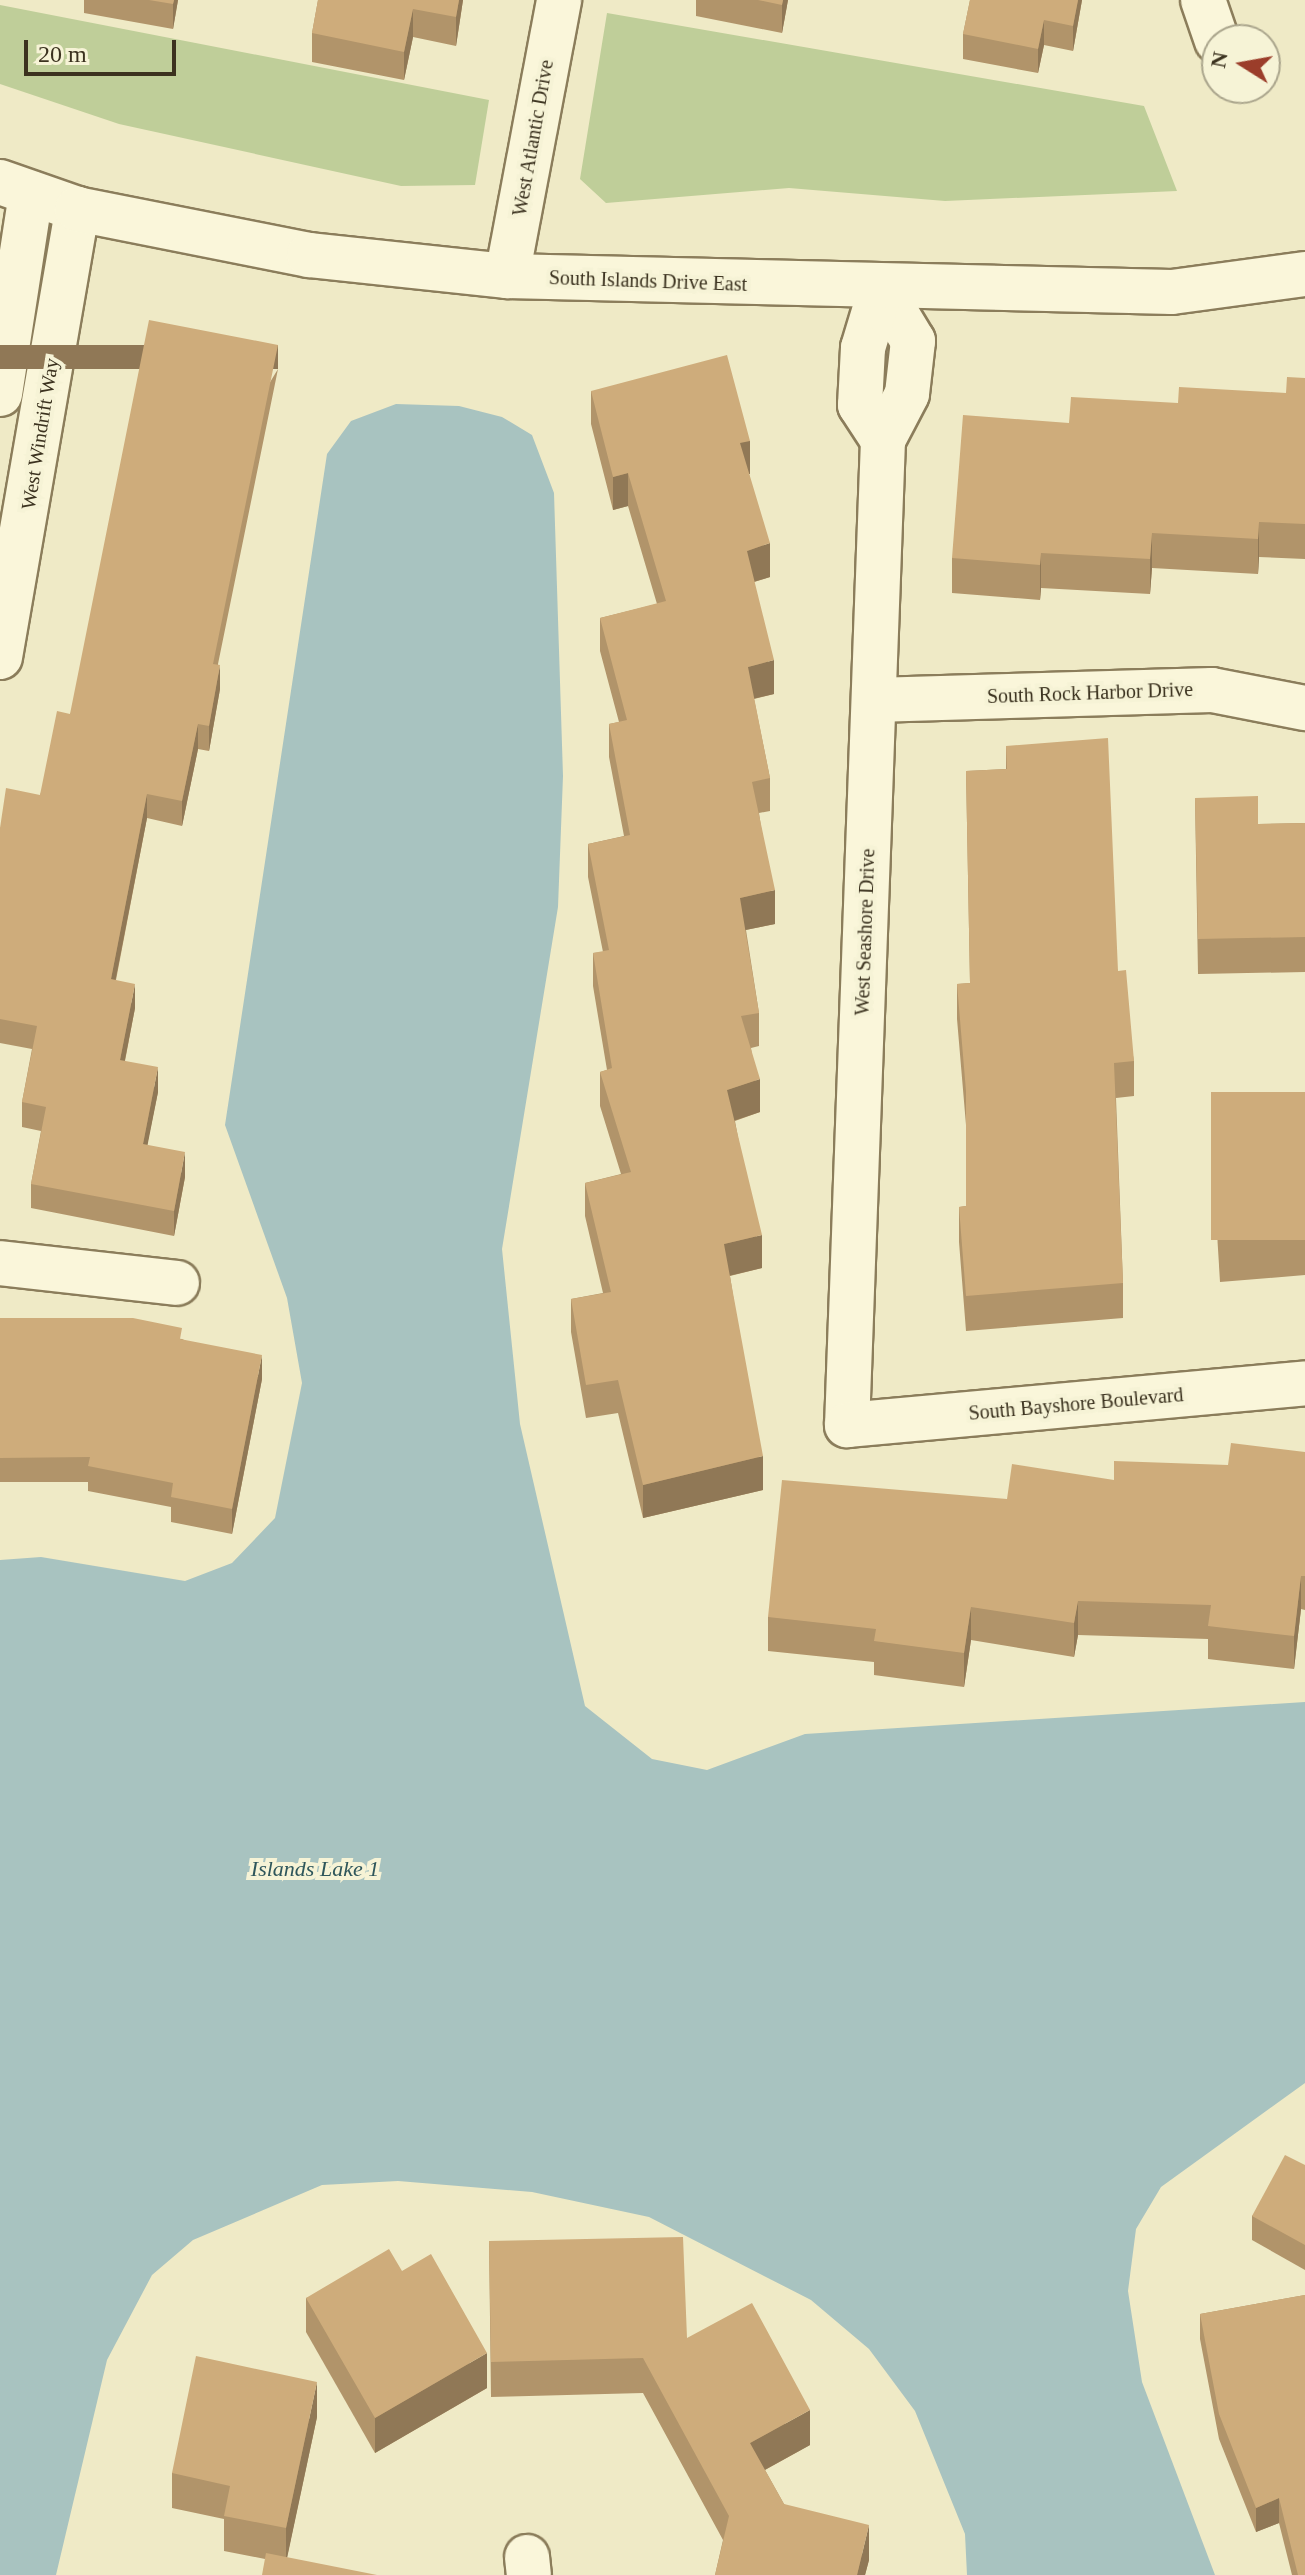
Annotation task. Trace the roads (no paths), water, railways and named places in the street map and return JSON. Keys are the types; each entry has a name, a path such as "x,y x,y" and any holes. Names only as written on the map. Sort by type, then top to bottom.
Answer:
{"street":[{"name":"West Atlantic Drive","path":"507,276 559,0"},
{"path":"1203,0 1211,24"},
{"name":"South Islands Drive East","path":"16,188 77,209 309,255 507,276 881,288 1172,292 1305,274"},
{"path":"0,394 16,188"},
{"name":"West Windrift Way","path":"0,657 77,209"},
{"name":"West Seashore Drive","path":"847,1425 883,440 907,394 913,341 881,288"},
{"name":"South Rock Harbor Drive","path":"874,700 1212,690 1305,708"},
{"path":"0,1263 177,1283"},
{"name":"South Bayshore Boulevard","path":"847,1425 1305,1383"}],"water":[{"name":"Islands Lake 1","path":"396,404 459,406 502,417 532,435 554,493 563,776 558,907 502,1249 520,1424 585,1706 652,1759 707,1770 805,1734 1305,1702 1305,2083 1161,2187 1136,2229 1128,2291 1142,2382 1215,2575 967,2575 965,2534 915,2411 869,2349 811,2300 649,2217 532,2192 398,2181 322,2185 193,2240 152,2275 107,2360 56,2575 0,2575 0,1560 41,1557 185,1581 232,1563 275,1518 302,1383 287,1298 225,1125 327,454 351,421"}]}
